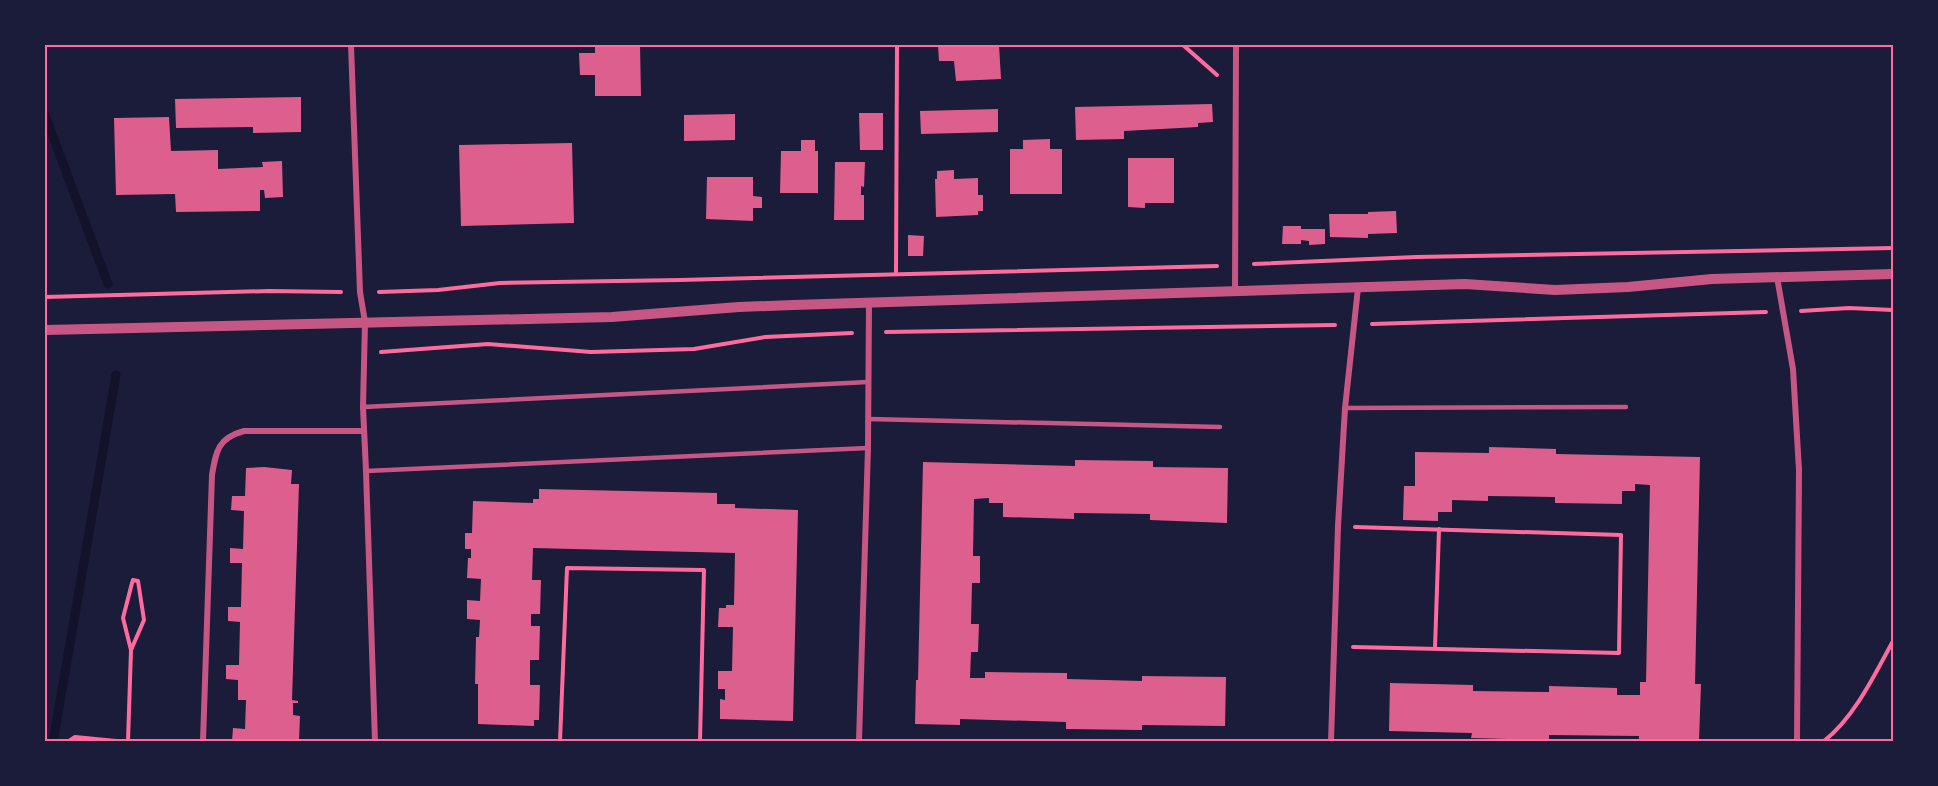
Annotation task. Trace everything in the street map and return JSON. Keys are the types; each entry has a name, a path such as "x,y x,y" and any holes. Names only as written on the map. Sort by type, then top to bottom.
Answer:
{"street":[{"path":"351,45 360,292 365,322 363,431 375,741"},
{"path":"1235,291 1236,45"},
{"path":"45,330 612,317 739,307 1465,284 1555,290 1628,287 1712,279 1893,274"},
{"path":"1777,277 1793,369 1799,470 1797,741"},
{"path":"1331,741 1338,526 1345,408 1358,288"},
{"path":"859,741 868,448 869,303"},
{"path":"203,741 212,476 217,451 233,434 244,431 363,431"}],"lane":[{"path":"363,407 868,382"},
{"path":"1345,408 1626,407"},
{"path":"868,419 1220,427"},
{"path":"366,471 868,448"}],"path":[{"path":"896,274 897,45"},
{"path":"1183,45 1222,79"},
{"path":"45,297 269,291 438,290 500,283 1235,265 1428,257 1893,248"},
{"path":"364,353 488,344 591,352 694,349 765,337 870,333 1354,325 1849,308 1893,310"},
{"path":"1334,646 1619,653 1621,535 1338,526"},
{"path":"1435,648 1439,529"},
{"path":"560,741 567,568 704,570 700,741"},
{"path":"128,741 131,650 123,618 133,580 138,581 144,620 131,650"},
{"path":"1824,741 1840,726 1874,677 1893,641"},
{"path":"69,741 75,737 116,741"}],"building":[{"path":"595,45 640,45 641,96 595,96 595,75 580,75 579,53 595,53"},
{"path":"938,45 999,45 1001,79 956,81 954,61 939,61"},
{"path":"301,97 301,132 253,133 253,127 176,128 175,99"},
{"path":"1212,104 1213,122 1198,123 1198,127 1124,131 1124,139 1076,140 1075,107"},
{"path":"998,109 998,132 921,134 920,111"},
{"path":"859,113 883,113 883,150 860,150"},
{"path":"735,114 735,140 684,141 684,115"},
{"path":"169,117 171,151 218,150 218,169 263,167 262,162 282,161 283,197 265,198 264,190 260,190 260,211 176,212 175,194 116,195 114,118"},
{"path":"1050,139 1050,149 1062,149 1062,194 1010,194 1010,149 1023,149 1023,140"},
{"path":"801,140 815,140 815,151 818,151 818,193 780,193 781,151 801,151"},
{"path":"572,143 574,223 461,226 459,145"},
{"path":"1128,158 1174,158 1174,203 1145,203 1145,208 1128,207"},
{"path":"835,162 865,162 864,187 861,186 861,195 864,195 864,220 834,220"},
{"path":"954,170 954,179 978,178 978,195 983,195 983,211 978,211 978,215 936,217 935,179 937,179 937,171"},
{"path":"707,177 753,177 753,196 762,197 762,208 753,208 753,221 706,219"},
{"path":"1396,211 1397,233 1368,234 1368,238 1330,237 1329,214"},
{"path":"1283,226 1325,229 1325,244 1309,245 1309,241 1301,240 1301,244 1282,244"},
{"path":"908,235 924,236 923,256 908,256"},
{"path":"1489,447 1556,449 1556,454 1700,457 1695,684 1701,684 1699,741 1639,741 1639,736 1549,735 1549,740 1471,738 1472,733 1389,731 1390,683 1473,685 1473,691 1549,692 1549,686 1617,688 1617,695 1640,695 1640,682 1646,682 1650,485 1635,484 1635,491 1622,491 1622,504 1555,503 1555,497 1488,496 1488,501 1452,500 1452,512 1438,512 1438,521 1403,520 1404,486 1415,486 1415,452 1489,453"},
{"path":"1075,460 1153,461 1153,467 1228,468 1227,523 1150,520 1150,514 1074,513 1074,519 1003,517 1003,503 989,503 989,498 974,499 973,556 980,556 980,583 972,583 971,624 979,624 978,652 971,652 970,678 985,678 985,672 1067,673 1067,679 1142,681 1142,676 1226,677 1225,726 1142,725 1142,730 1066,729 1066,722 960,719 960,725 915,724 923,462 1075,466"},
{"path":"246,468 292,470 291,484 299,484 292,700 298,701 298,703 293,703 293,715 300,716 299,741 232,741 233,728 245,729 246,700 238,700 238,680 226,679 226,665 239,665 240,622 228,621 228,607 241,607 242,563 230,563 230,548 243,549 244,511 231,510 232,496 245,496"},
{"path":"539,489 717,493 717,504 735,504 735,508 798,510 793,721 720,719 720,699 725,700 725,689 718,689 718,671 732,671 733,627 718,627 719,608 734,605 735,553 533,548 532,580 541,580 540,614 531,614 531,626 540,626 539,660 530,660 530,685 540,685 539,720 534,720 534,726 478,724 478,684 475,684 476,637 479,637 480,620 467,619 467,600 480,601 481,579 467,578 471,549 465,549 465,533 472,533 473,501 533,503 533,499 539,499"}],"waterway":[{"path":"45,115 108,284"},
{"path":"54,737 116,375"}]}
